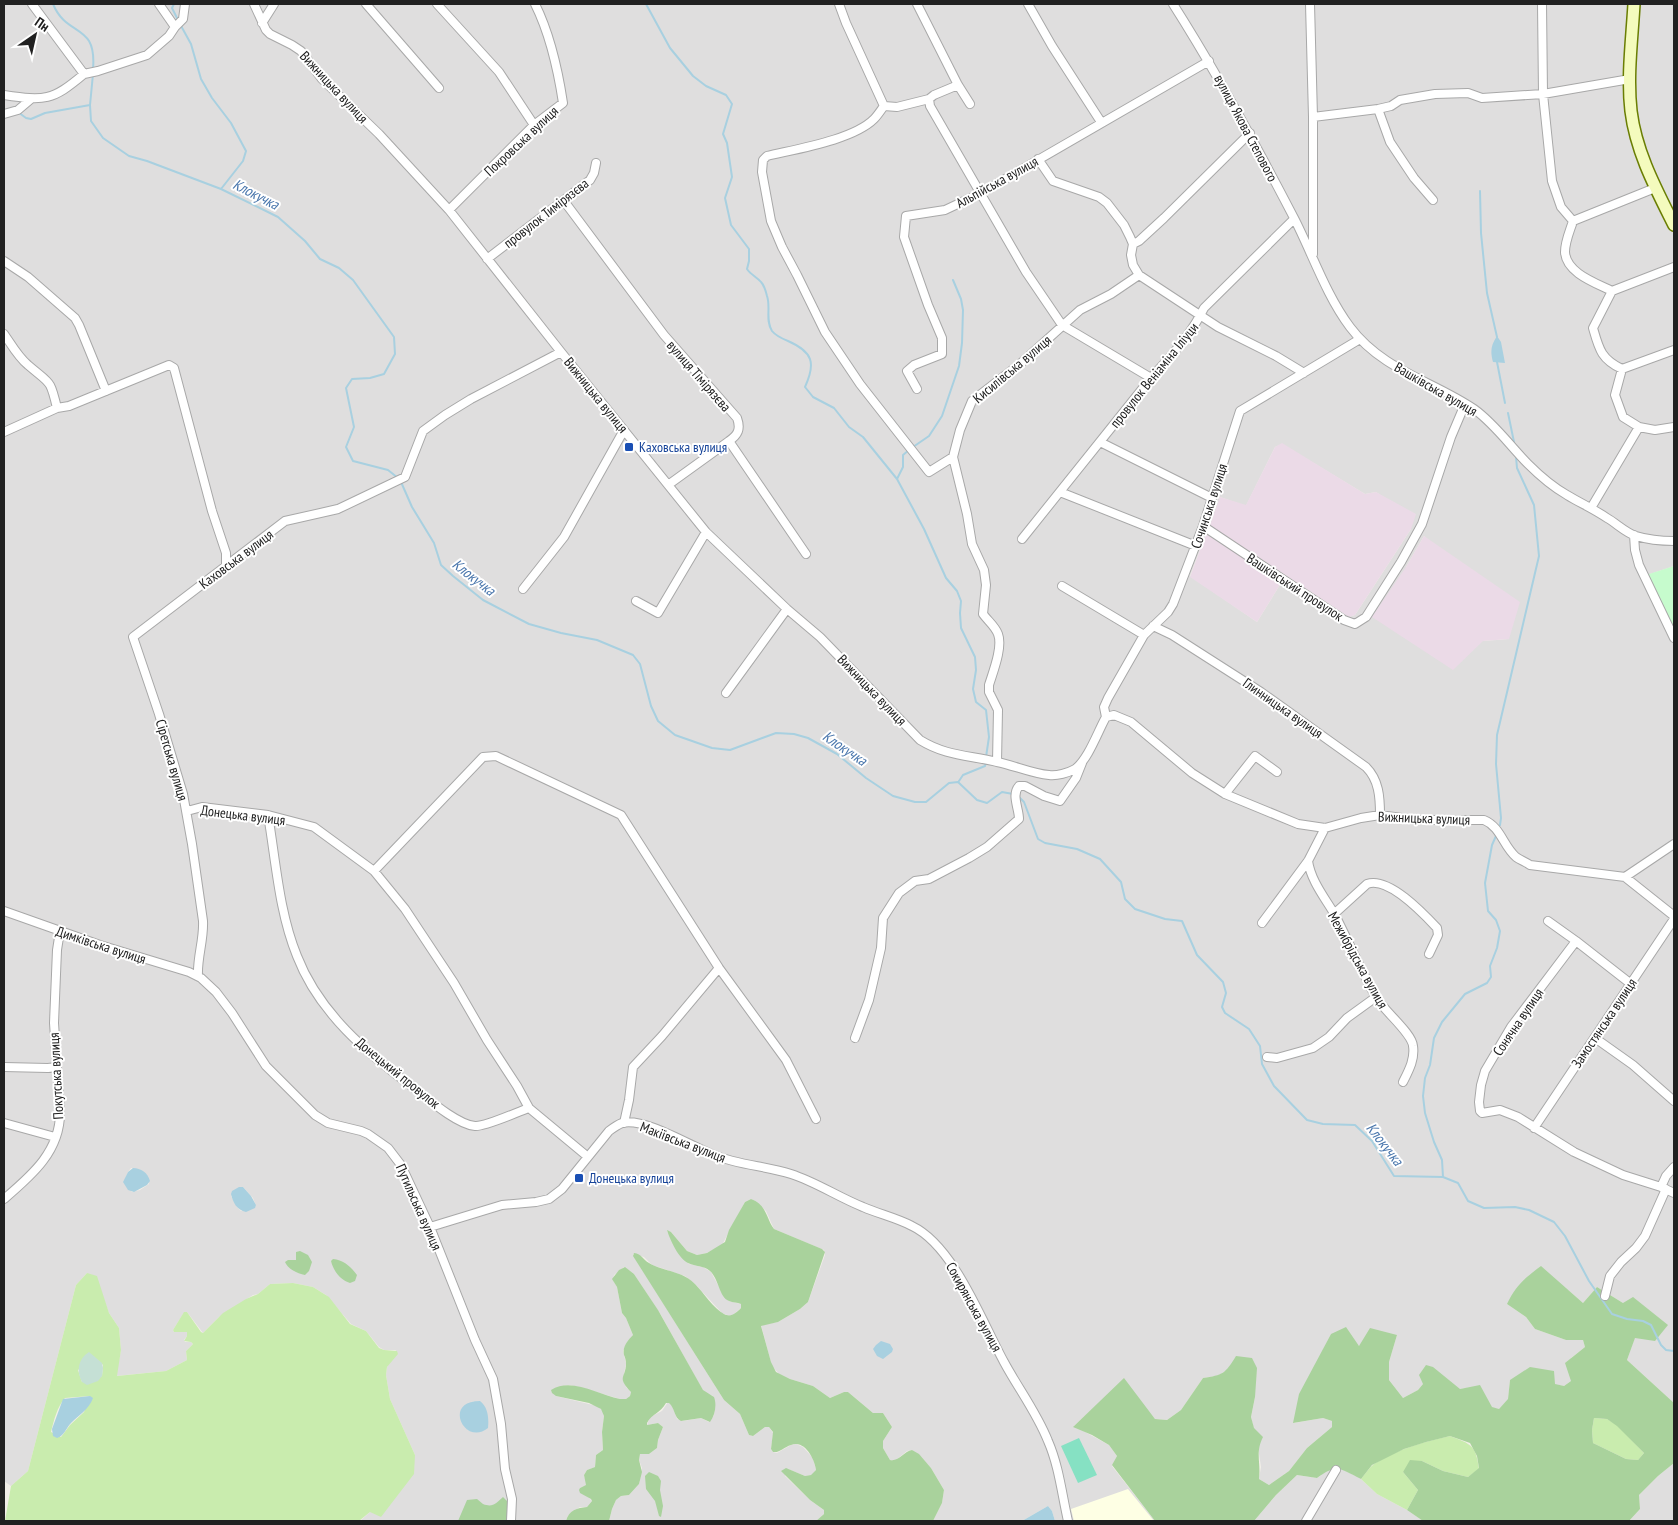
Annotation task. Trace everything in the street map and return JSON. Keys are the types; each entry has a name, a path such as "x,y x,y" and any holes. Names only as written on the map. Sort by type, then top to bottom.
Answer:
{"street":[{"path":"32,4 91,73"},
{"path":"159,4 178,24"},
{"path":"4,95 31,99 49,97 63,91 91,73 147,55 169,36 178,24 185,4"},
{"name":"Вижницька вулиця","path":"254,4 266,30 301,51 322,79 379,134 449,210 706,532 787,609 820,637 920,740 934,749 995,761 1049,776 1067,773 1077,768 1084,760 1106,716 1114,715 1132,722 1192,773 1225,794 1298,824 1325,828 1380,815 1416,820 1484,820 1491,823 1497,829 1516,858 1530,865 1625,877"},
{"path":"262,23 274,4"},
{"path":"366,4 439,88"},
{"path":"437,4 500,72 534,125"},
{"name":"Покровська вулиця","path":"449,210 534,125 563,103 544,21 536,4"},
{"path":"839,4 884,106"},
{"path":"917,4 958,85 970,104"},
{"path":"1028,4 1052,46 1101,122"},
{"name":"вулиця Якова Степового","path":"1173,4 1209,61 1250,133 1313,256"},
{"name":"Вашківська вулиця","path":"1310,4 1313,117 1313,256 1337,308 1360,339 1402,371 1466,404 1489,421 1545,480 1634,535 1655,541 1674,541"},
{"path":"1542,4 1543,94 1552,181 1561,207 1574,221"},
{"path":"1634,4 1630,80 1632,122 1640,151 1655,188 1674,225"},
{"name":"Альпійська вулиця","path":"917,389 907,371 914,365 942,354 942,338 904,237 906,216 945,210 981,192 1209,61"},
{"path":"1313,117 1378,109 1391,106 1400,100 1435,94 1468,93 1482,98 1543,94 1630,80"},
{"path":"884,106 897,107 929,99 958,85"},
{"path":"4,114 16,111 31,99"},
{"path":"929,99 930,106 1026,272 1062,325 1150,378"},
{"path":"884,106 873,120 841,137 817,145 766,156 763,160 762,172 771,220 782,247 824,332 860,384 929,472 953,458"},
{"path":"1378,109 1390,142 1414,178 1433,200"},
{"path":"1132,244 1139,241 1164,218 1250,133"},
{"path":"1038,159 1054,181 1099,197 1107,202 1124,225 1132,244 1131,255 1133,265 1139,275 1218,327 1276,356 1304,373"},
{"name":"провулок Тимірязєва","path":"487,259 590,180 596,163"},
{"path":"1612,291 1577,272 1568,262 1565,251 1567,239 1574,221 1655,188"},
{"name":"вулиця Тімірязєва","path":"564,201 664,335 736,418 739,430 736,436 729,441"},
{"name":"провулок Веніаміна Іліуци","path":"1022,539 1150,378 1170,357 1204,308 1294,219"},
{"path":"4,261 28,277 75,318 106,391"},
{"path":"1674,267 1612,291 1593,328 1599,350 1609,362 1622,368 1674,350"},
{"name":"Кисилівська вулиця","path":"995,761 998,710 989,692 989,685 999,645 998,634 983,614 986,585 984,570 972,544 967,514 953,458 960,430 972,400 1020,364 1080,310 1111,294 1139,275"},
{"path":"4,334 26,363 47,380 52,387 57,408"},
{"name":"Сочинська вулиця","path":"1106,716 1104,707 1108,698 1144,635 1168,612 1173,604 1203,526 1240,411 1360,339"},
{"name":"Каховська вулиця","path":"133,637 285,521 338,509 406,477 423,431 464,403 561,352"},
{"path":"4,432 57,408 69,406 168,365 174,368 212,511 226,553 226,567"},
{"path":"1622,368 1615,395 1623,417 1639,427 1655,430 1674,427"},
{"name":"Вашківський провулок","path":"1203,526 1344,620 1355,624 1366,617 1401,562 1422,524 1451,437 1466,404"},
{"path":"1591,508 1639,427"},
{"path":"524,589 564,537 624,430"},
{"path":"668,485 729,441 806,554"},
{"path":"1100,442 1212,498"},
{"path":"1060,492 1196,546"},
{"path":"636,601 658,613 706,532"},
{"path":"1634,535 1639,565 1674,638"},
{"path":"1062,586 1144,635"},
{"path":"726,692 787,609"},
{"name":"Глинницька вулиця","path":"1153,626 1172,635 1253,687 1366,767 1372,773 1377,783 1380,815"},
{"name":"Сіретська вулиця","path":"133,637 159,714 187,811 203,921 198,976"},
{"path":"374,871 483,757 496,756 621,815 719,968 786,1060 816,1119"},
{"path":"1225,794 1255,756 1278,772"},
{"path":"855,1038 869,1000 881,948 883,918 899,893 915,881 929,879 969,858 987,847 1014,824 1019,819 1015,794 1019,786 1025,786 1044,796 1060,801 1076,778 1084,760"},
{"name":"Донецька вулиця","path":"187,811 202,807 268,815 314,827 374,871 406,909 444,966 487,1040 514,1080 529,1108 588,1157"},
{"name":"Донецький провулок","path":"268,815 282,903 293,947 307,978 336,1019 378,1061 440,1108 464,1122 477,1126 529,1108"},
{"path":"1262,923 1308,861 1325,828"},
{"path":"1674,844 1625,877 1674,917"},
{"name":"Межибрідська вулиця","path":"1308,861 1310,870 1376,997 1409,1036 1413,1044 1413,1062 1403,1082"},
{"path":"1334,914 1367,884 1372,882 1380,883 1399,893 1437,928 1438,935 1429,954"},
{"name":"Димківська вулиця","path":"4,911 198,976"},
{"name":"Замостянська вулиця","path":"1534,1128 1674,917"},
{"path":"1548,921 1631,984"},
{"name":"Покутська вулиця","path":"4,1200 40,1166 49,1152 55,1137 60,1115 54,1015 60,931"},
{"name":"Сонячна вулиця","path":"1534,1128 1518,1117 1500,1110 1482,1113 1480,1111 1480,1094 1485,1071 1511,1027 1576,941"},
{"path":"624,1123 633,1068 719,968"},
{"name":"Путильська вулиця","path":"198,976 208,983 226,1003 266,1066 315,1115 328,1123 364,1132 380,1142 394,1155 406,1173 495,1384 502,1431 505,1470 512,1503 512,1521"},
{"path":"1267,1057 1277,1058 1313,1048 1329,1037 1347,1018 1376,997"},
{"path":"1595,1038 1633,1065 1674,1101"},
{"path":"4,1068 56,1067"},
{"path":"4,1122 55,1137"},
{"name":"Макіївська вулиця","path":"430,1227 502,1205 549,1199 562,1188 609,1131 624,1123 639,1124 659,1130 723,1159 791,1174"},
{"path":"1534,1128 1574,1152 1623,1175 1664,1188 1674,1194"},
{"path":"1605,1296 1610,1276 1645,1236 1664,1188 1666,1176 1674,1167"},
{"name":"Сокирянська вулиця","path":"791,1174 862,1207 914,1226 948,1258 962,1280 996,1347 1048,1440 1068,1521"},
{"path":"4,1189 12,1192"},
{"path":"1306,1521 1336,1470"}],"shaded area":[{"path":"4,4 1674,4 1674,566 1647,575 1674,634 1674,1403 1627,1360 1635,1337 1623,1303 1597,1287 1583,1303 1568,1290 1507,1304 1526,1317 1535,1329 1566,1340 1583,1340 1585,1347 1571,1358 1571,1381 1564,1386 1510,1380 1508,1400 1499,1409 1492,1408 1480,1386 1460,1389 1423,1384 1418,1390 1403,1398 1389,1380 1389,1362 1397,1335 1360,1346 1331,1334 1320,1356 1294,1423 1323,1418 1332,1421 1332,1427 1307,1448 1289,1471 1269,1485 1259,1479 1261,1467 1251,1417 1255,1397 1227,1370 1218,1376 1203,1378 1181,1410 1167,1420 1155,1419 1141,1403 1102,1400 1074,1426 1109,1445 1117,1456 1112,1466 1155,1521 1055,1521 1052,1511 1048,1506 1022,1521 933,1521 942,1503 944,1490 931,1468 912,1450 907,1451 896,1460 890,1460 883,1448 883,1441 892,1427 883,1413 873,1413 848,1392 830,1398 813,1386 779,1374 772,1366 761,1325 778,1322 808,1302 825,1255 824,1250 774,1229 766,1211 751,1199 745,1202 722,1245 707,1253 697,1255 687,1251 671,1232 667,1231 678,1252 689,1264 703,1267 711,1272 724,1296 729,1301 741,1304 741,1308 733,1315 729,1316 722,1313 685,1276 652,1265 644,1257 633,1255 724,1400 740,1414 749,1435 753,1436 765,1427 769,1427 773,1433 771,1449 773,1452 777,1453 796,1444 803,1447 813,1458 816,1470 813,1475 805,1476 788,1469 785,1476 810,1500 824,1510 824,1514 816,1521 609,1521 616,1500 621,1496 629,1495 639,1484 642,1468 639,1460 640,1453 649,1454 657,1448 663,1427 658,1423 647,1425 650,1417 662,1411 668,1402 672,1405 677,1419 683,1421 701,1418 709,1422 714,1415 715,1405 713,1396 702,1389 661,1315 634,1274 624,1267 614,1275 613,1280 617,1287 622,1313 633,1335 623,1351 626,1363 623,1380 631,1392 630,1396 626,1399 620,1399 569,1385 557,1387 556,1396 597,1406 603,1411 604,1416 602,1432 603,1450 596,1455 595,1467 587,1470 584,1475 587,1485 580,1488 592,1501 587,1507 580,1507 572,1512 566,1521 360,1521 370,1512 415,1455 390,1399 386,1375 387,1367 396,1350 384,1350 379,1347 366,1331 351,1324 326,1295 313,1287 293,1283 270,1284 258,1294 253,1295 219,1317 203,1333 187,1312 183,1314 173,1330 174,1332 187,1332 185,1342 193,1344 186,1351 187,1360 166,1371 116,1376 121,1350 119,1328 109,1313 103,1297 87,1273 76,1285 28,1471 11,1486 4,1481","holes":["1282,444 1365,494 1376,492 1388,500 1411,529 1355,615 1349,617 1228,537 1210,528 1220,497 1246,506 1275,447","1206,534 1281,583 1257,622 1190,576","1424,536 1509,639 1483,641 1406,567","131,1168 141,1170 147,1175 149,1184 140,1190 132,1192 124,1182","243,1187 253,1198 256,1206 241,1211 231,1196","480,1401 485,1430 467,1430 471,1402"]},
{"path":"1282,443 1365,494 1376,492 1416,514 1411,529 1355,615 1349,617 1228,537 1209,528 1220,497 1246,505 1275,447"},
{"path":"1206,534 1281,583 1257,622 1190,577"},
{"path":"1424,536 1520,602 1509,639 1483,641 1453,670 1372,617 1406,567"},
{"path":"89,1352 102,1363 103,1368 102,1376 98,1381 87,1385 80,1378 79,1366 82,1358"},
{"path":"1674,1463 1674,1521 1629,1521 1640,1509 1639,1495"},
{"path":"1341,1468 1361,1479 1377,1494 1423,1521 1254,1521 1276,1495 1297,1475 1317,1478 1328,1470"},
{"path":"1128,1489 1154,1521 1074,1521 1071,1509"}],"green space":[{"path":"1674,566 1674,634 1646,575"},
{"path":"751,1199 763,1208 774,1229 822,1249 825,1252 808,1302 778,1322 761,1326 771,1362 776,1372 790,1379 813,1386 830,1398 848,1392 873,1413 883,1413 892,1427 883,1441 883,1448 890,1460 896,1459 912,1450 919,1454 931,1468 944,1490 942,1503 933,1521 816,1521 824,1514 824,1510 810,1500 781,1471 786,1468 805,1476 811,1475 816,1470 814,1461 808,1452 801,1445 796,1444 778,1452 773,1452 771,1449 773,1432 769,1427 765,1427 753,1436 749,1435 740,1414 724,1400 633,1256 634,1253 637,1254 655,1266 690,1279 720,1312 727,1315 733,1314 741,1308 741,1304 730,1302 723,1296 710,1271 688,1263 681,1258 667,1230 671,1232 687,1251 697,1255 707,1253 725,1242 729,1230 745,1202"},
{"path":"300,1251 308,1255 312,1262 309,1271 305,1275 294,1271 285,1262 296,1260 296,1252"},
{"path":"333,1259 344,1262 352,1269 357,1275 355,1281 346,1282 340,1277 332,1264 331,1261"},
{"path":"1541,1266 1583,1303 1597,1287 1623,1303 1633,1297 1668,1325 1655,1341 1635,1338 1627,1360 1674,1403 1674,1463 1639,1495 1640,1509 1629,1521 1423,1521 1407,1510 1418,1490 1403,1472 1410,1460 1422,1461 1443,1471 1468,1477 1479,1468 1477,1456 1470,1443 1450,1436 1404,1449 1372,1465 1361,1479 1339,1469 1330,1470 1317,1478 1297,1475 1276,1495 1254,1521 1155,1521 1112,1465 1117,1456 1109,1445 1073,1427 1124,1378 1155,1419 1167,1420 1181,1410 1203,1378 1223,1373 1236,1356 1252,1358 1257,1368 1255,1397 1251,1417 1254,1428 1263,1437 1259,1453 1259,1479 1269,1485 1289,1471 1307,1448 1332,1427 1332,1421 1323,1418 1293,1423 1299,1394 1331,1334 1346,1327 1359,1346 1370,1328 1397,1335 1389,1362 1389,1380 1403,1398 1418,1390 1423,1384 1419,1375 1426,1365 1433,1367 1460,1389 1480,1385 1492,1407 1499,1409 1508,1399 1510,1380 1530,1367 1554,1371 1555,1384 1564,1386 1571,1381 1565,1363 1585,1347 1583,1340 1566,1340 1535,1329 1526,1317 1507,1304 1517,1287","holes":["1594,1418 1607,1419 1617,1426 1644,1453 1638,1460 1626,1459 1593,1443 1592,1430"]},
{"path":"625,1267 634,1274 658,1310 703,1390 714,1397 714,1413 710,1422 701,1418 681,1421 677,1418 671,1405 666,1403 647,1423 647,1425 658,1423 663,1427 657,1448 649,1454 640,1454 639,1460 642,1472 639,1484 629,1495 621,1496 616,1500 609,1521 566,1521 571,1512 587,1507 592,1501 580,1493 579,1490 586,1485 584,1475 587,1470 595,1467 596,1455 603,1450 602,1432 604,1416 601,1409 589,1403 556,1396 551,1390 559,1386 568,1385 585,1388 620,1399 626,1399 630,1396 631,1392 623,1380 626,1368 624,1349 633,1335 622,1313 617,1287 612,1279 619,1270"},
{"path":"87,1273 97,1276 109,1313 119,1328 121,1350 117,1376 166,1371 187,1360 186,1351 193,1344 184,1341 187,1332 174,1332 173,1330 184,1312 187,1312 203,1333 223,1313 258,1294 270,1284 293,1283 313,1287 329,1297 350,1324 366,1331 379,1348 397,1351 398,1354 387,1367 386,1375 390,1399 415,1455 414,1474 381,1517 370,1512 359,1521 5,1521 11,1486 28,1471 76,1285","holes":["94,1357 103,1365 102,1376 82,1382 78,1370","90,1396 84,1412 70,1425 61,1437 51,1432 58,1410 65,1398"]},
{"path":"1594,1418 1607,1419 1617,1425 1644,1453 1638,1460 1626,1459 1593,1443 1592,1430"},
{"path":"1450,1436 1471,1446 1476,1455 1479,1469 1468,1477 1443,1471 1422,1461 1403,1472 1418,1490 1407,1510 1377,1494 1361,1479 1374,1464 1392,1454"},
{"path":"1079,1438 1097,1475 1078,1483 1061,1446"},
{"path":"649,1472 658,1476 661,1481 660,1490 663,1506 661,1517 659,1516 655,1501 646,1489 645,1476"},
{"path":"503,1497 509,1503 509,1521 458,1521 467,1500 477,1499 483,1504 489,1505 494,1504"}],"water":[{"path":"1497,336 1501,342 1505,363 1493,362 1492,348"},
{"path":"133,1168 144,1172 150,1181 147,1185 134,1192 128,1190 123,1182 128,1172"},
{"path":"243,1187 251,1196 256,1205 255,1208 246,1212 236,1206 231,1194 232,1191"},
{"path":"881,1341 890,1344 893,1349 883,1359 877,1356 873,1349"},
{"path":"90,1396 93,1398 86,1409 61,1436 57,1438 53,1436 52,1429 63,1399"},
{"path":"480,1401 485,1406 488,1428 479,1432 472,1432 465,1428 461,1422 460,1415 462,1408 468,1403"},
{"path":"1048,1506 1052,1511 1055,1521 1022,1521"}],"waterway":[{"name":"Клокучка","path":"53,4 59,15 86,37 93,54 93,69"},
{"path":"174,4 172,8 178,20"},
{"path":"646,4 670,48 693,76 706,86 726,95 732,104 723,134 727,143 732,177 725,198 731,225 749,249 747,269 763,285 768,300 769,322 772,331 803,349 810,359 811,365 805,387 813,397 834,408 849,427 863,437 897,479 924,529 946,578 957,591 961,601 961,628 975,657 976,670 973,689 976,702 986,710 989,737 986,757"},
{"path":"180,24 191,44 201,79 212,98 231,123 246,151 243,161 221,189"},
{"name":"Клокучка","path":"93,74 90,105 91,121 103,138 129,156 221,189 278,217 305,241 320,259 339,268 353,280 394,337 395,354 384,374 370,378 352,379 346,388 354,427 346,447 353,461 388,470 398,478"},
{"path":"18,112 31,119 45,113 90,105"},
{"path":"1480,191 1481,233 1487,293 1497,337"},
{"path":"913,447 929,436 942,416 959,366 963,310 961,299 953,280"},
{"path":"1497,362 1505,403"},
{"path":"1508,413 1514,442"},
{"path":"897,479 903,467 903,455 909,450"},
{"path":"1500,825 1496,764 1497,735 1539,556 1534,505 1517,468 1516,457"},
{"name":"Клокучка","path":"401,482 412,507 434,543 441,565 483,600 529,624 597,640 633,655 640,664 651,706 658,721 675,735 712,748 730,750 776,733 794,734 808,738 837,754 866,778 893,796 915,802 926,802 949,783 958,782 977,800 987,803 1002,792 1013,794"},
{"path":"959,781 963,775 985,766 986,762"},
{"name":"Клокучка","path":"1019,797 1024,802 1038,839 1045,843 1077,849 1100,859 1121,882 1125,899 1135,909 1165,919 1182,921 1197,955 1223,982 1226,993 1222,1007 1225,1013 1249,1029 1260,1046 1262,1064 1274,1086 1307,1120 1323,1124 1355,1125 1372,1141 1394,1176 1443,1177 1458,1183 1468,1201 1484,1208 1515,1207 1529,1210 1554,1222 1565,1236 1589,1281 1612,1314 1627,1319 1643,1321 1651,1325 1661,1345 1666,1350 1674,1351"},
{"path":"1443,1177 1442,1160 1425,1113 1423,1096 1425,1078 1430,1065 1434,1038 1442,1022 1465,994 1487,983 1491,977 1490,966 1497,948 1500,931 1496,920 1488,911 1485,883 1492,845 1496,836"}],"place":[{"name":"Каховська вулиця","path":"629,447"},
{"name":"Донецька вулиця","path":"579,1178"}]}
